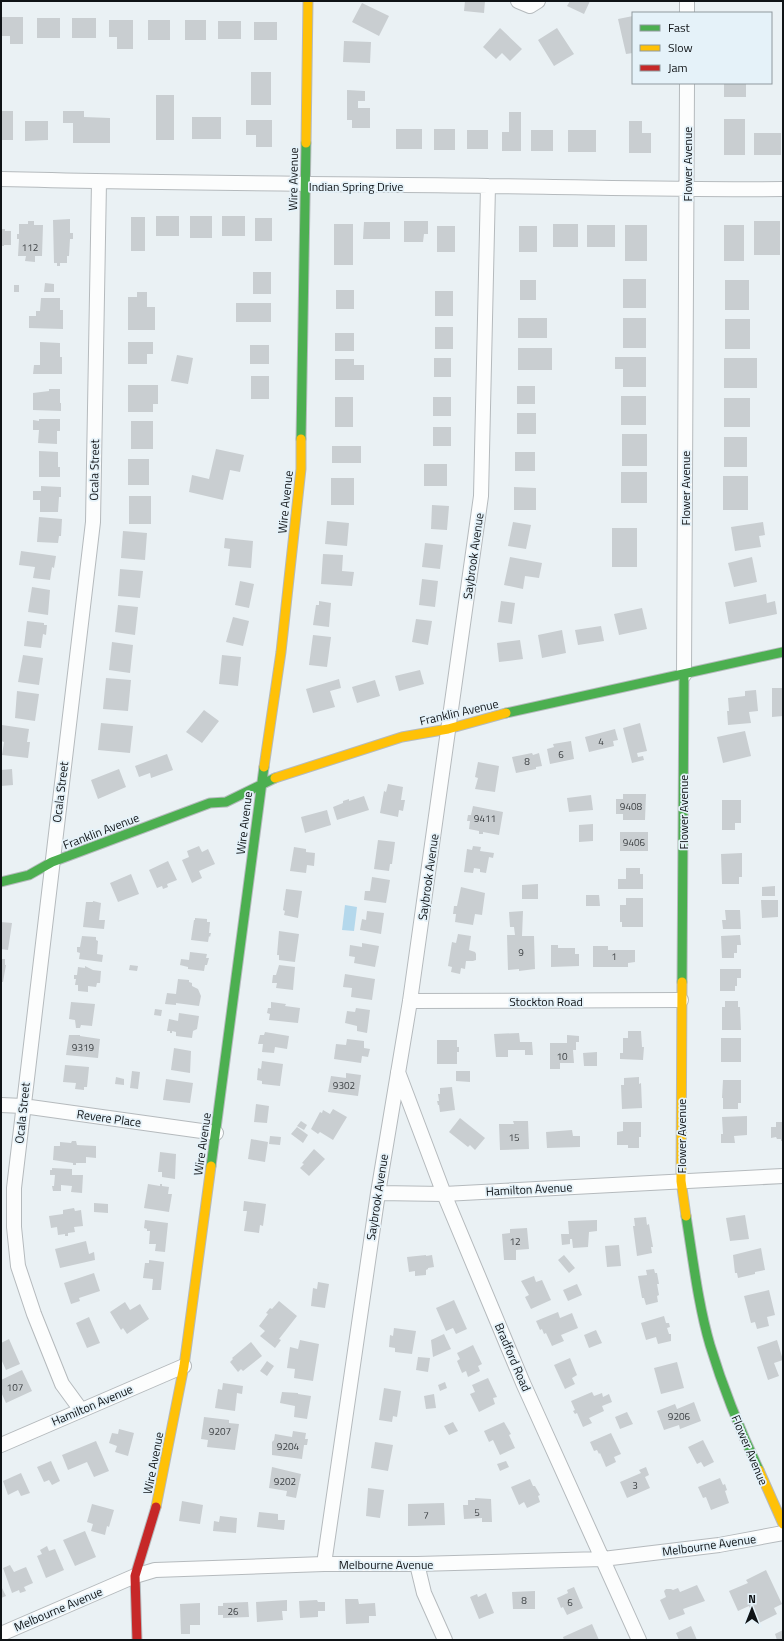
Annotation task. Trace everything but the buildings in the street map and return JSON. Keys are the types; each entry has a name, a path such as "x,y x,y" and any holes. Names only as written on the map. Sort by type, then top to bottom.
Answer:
{"street":[{"name":"Wire Avenue","path":"137,1640 135,1576 158,1502 184,1366 281,652 301,469 308,1"},
{"path":"518,1 530,6 538,1"},
{"path":"687,1 687,12"},
{"name":"Flower Avenue","path":"687,84 681,1181 698,1293 710,1345 743,1436 783,1524"},
{"name":"Indian Spring Drive","path":"1,179 305,185 783,190"},
{"name":"Ocala Street","path":"81,1410 62,1384 34,1314 18,1266 14,1227 14,1188 93,522 99,182"},
{"name":"Saybrook Avenue","path":"324,1564 378,1193 397,1070 410,1001 481,496 488,186"},
{"name":"Franklin Avenue","path":"1,882 29,875 52,862 210,803 225,791 246,793 279,776 371,746 402,737 448,729 523,709 684,675 783,652"},
{"name":"Stockton Road","path":"410,1001 681,1000"},
{"name":"Bradford Road","path":"397,1070 444,1194 523,1382 639,1640"},
{"name":"Revere Place","path":"1,1105 23,1106 216,1133"},
{"name":"Hamilton Avenue","path":"378,1193 444,1194 783,1176"},
{"name":"Hamilton Avenue","path":"1,1445 184,1366"},
{"name":"Melbourne Avenue","path":"1,1634 135,1576 155,1570 324,1564 417,1564 603,1559 719,1545 783,1533"},
{"path":"417,1564 424,1593 445,1640"}],"water":[{"path":"345,905 357,907 354,931 342,930"}],"traffic: fast":[{"path":"301,439 306,143"},
{"path":"506,713 783,652"},
{"path":"682,982 684,675"},
{"path":"211,1166 264,767"},
{"path":"1,882 29,875 52,862 210,803 226,802 275,778"},
{"path":"686,1216 699,1298 710,1345 732,1409 759,1470"}],"traffic: slow":[{"path":"306,143 308,1"},
{"path":"264,767 281,652 301,469 301,439"},
{"path":"275,778 402,737 448,729 506,713"},
{"path":"682,982 681,1181 686,1216"},
{"path":"156,1507 184,1366 211,1166"},
{"path":"759,1470 783,1524"}],"traffic: jam":[{"path":"137,1640 135,1576 156,1507"}]}
